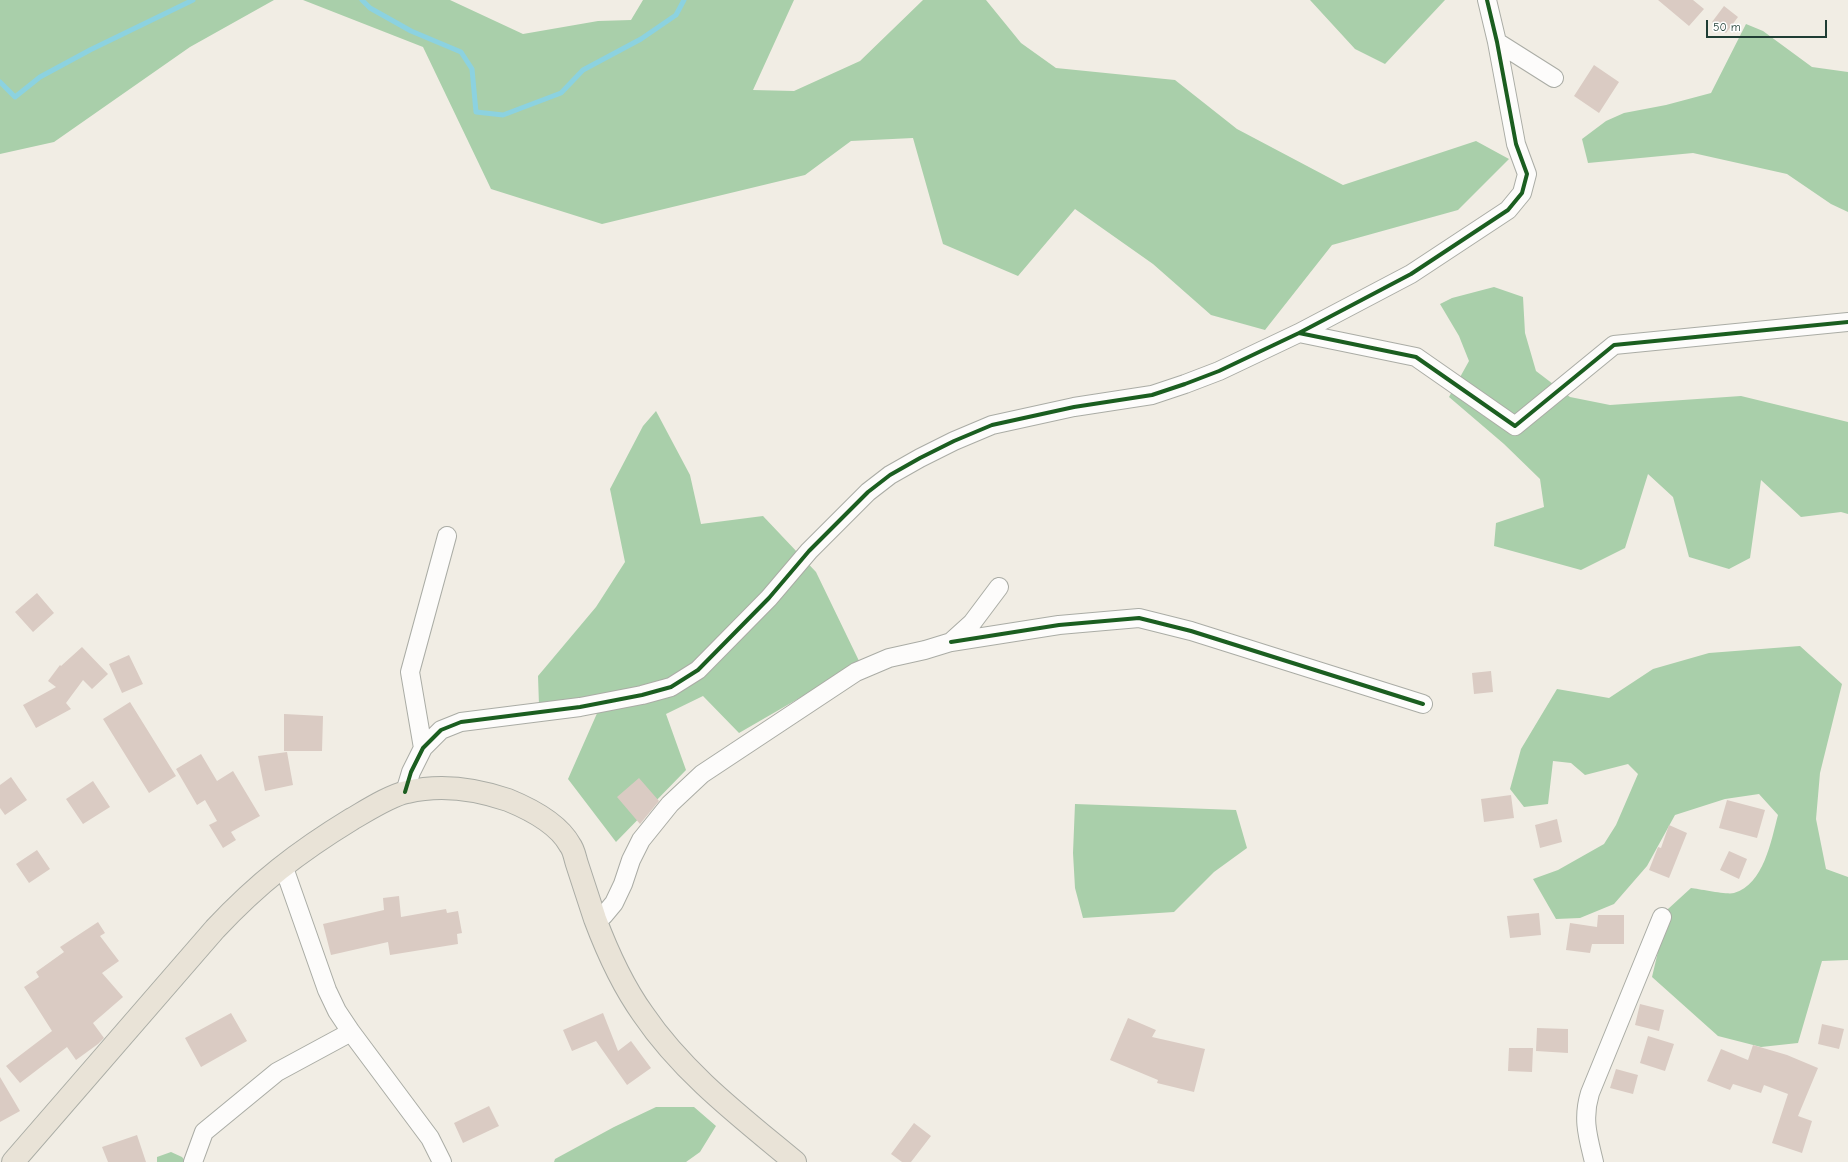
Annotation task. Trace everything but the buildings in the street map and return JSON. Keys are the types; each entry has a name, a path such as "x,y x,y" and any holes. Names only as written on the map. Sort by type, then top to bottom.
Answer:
{"main road":[{"path":"21,1159 205,940 242,900 283,865 318,840 368,810 405,792 430,789 458,789 487,793 522,806 553,826 570,845 596,920 624,981 642,1013 689,1071 796,1162"}],"street":[{"path":"405,792 411,772 423,748 441,730 461,722 580,707 642,695 671,687 698,670 769,598 809,551 868,492 890,475 954,441 992,425 1028,416 1152,395 1219,371 1300,333 1411,274 1508,210 1522,193 1527,174 1516,144 1497,42 1487,0"},
{"path":"1497,42 1554,78"},
{"path":"1300,333 1416,357 1515,426 1614,345 1848,322"},
{"path":"423,748 410,672 447,536"},
{"path":"951,642 972,623 999,587"},
{"path":"596,920 604,915 614,903 623,884 631,860 641,840 670,804 702,774 856,672 889,658 925,650 951,642 1059,624 1138,618 1191,631 1423,704"},
{"path":"283,865 337,1011 430,1138 442,1162"},
{"path":"1594,1162 1585,1119 1590,1093 1662,917"},
{"path":"193,1162 204,1132 277,1072 351,1032"}],"green space":[{"path":"0,0 274,0 190,47 54,142 0,154"},
{"path":"303,0 450,0 523,34 598,21 631,20 643,0 794,0 753,90 794,91 860,61 923,0 986,0 1021,43 1056,68 1175,80 1237,129 1343,185 1476,141 1509,159 1458,210 1332,245 1265,330 1211,315 1153,264 1075,209 1018,276 943,244 913,138 851,141 805,175 602,224 491,189 423,47"},
{"path":"1310,0 1445,0 1385,64 1355,49"},
{"path":"1746,24 1763,31 1812,67 1848,72 1848,212 1831,204 1787,174 1693,153 1588,163 1582,139 1606,121 1624,113 1666,105 1711,93"},
{"path":"1494,287 1523,297 1525,333 1536,371 1570,397 1610,405 1741,396 1848,422 1848,514 1841,512 1801,517 1761,480 1750,558 1729,569 1689,557 1673,497 1648,474 1625,548 1581,570 1494,546 1496,523 1544,507 1540,479 1504,444 1449,397 1469,361 1459,336 1440,304 1452,298"},
{"path":"656,411 690,475 701,524 763,516 816,572 860,663 739,733 703,696 666,714 686,770 616,842 568,779 606,693 539,705 538,676 596,607 625,562 610,489 643,426"},
{"path":"1800,646 1842,684 1820,773 1816,819 1826,869 1848,877 1848,960 1822,961 1798,1043 1761,1047 1718,1036 1652,977 1668,909 1691,888 1720,893 1734,893 1753,881 1759,871 1769,849 1778,815 1759,794 1725,799 1675,815 1647,866 1614,904 1580,918 1556,919 1533,879 1558,870 1604,844 1616,825 1638,774 1628,764 1585,775 1571,763 1553,761 1548,804 1524,807 1510,789 1521,749 1557,689 1609,698 1653,669 1709,653"},
{"path":"1075,804 1236,810 1247,848 1214,872 1174,912 1083,918 1075,888 1073,853"},
{"path":"656,1107 694,1107 716,1126 700,1152 686,1162 554,1162 555,1159 614,1127"},
{"path":"171,1152 182,1157 186,1162 157,1162 157,1157"}],"waterway":[{"path":"0,82 15,97 40,77 90,50 193,0"},
{"path":"362,0 370,8 411,31 461,52 472,69 476,112 503,115 561,93 583,70 641,39 676,15 684,0"}],"cycle path":[{"path":"405,792 411,772 423,748 441,730 461,722 580,707 642,695 671,687 698,670 769,598 809,551 868,492 890,475 920,458 954,441 992,425 1074,407 1152,395 1219,371 1299,333 1411,274 1508,210 1522,193 1527,174 1516,144 1497,42 1487,0"},
{"path":"1299,333 1416,357 1515,426 1614,345 1848,322"},
{"path":"951,642 1059,625 1139,618 1191,631 1423,704"}]}
